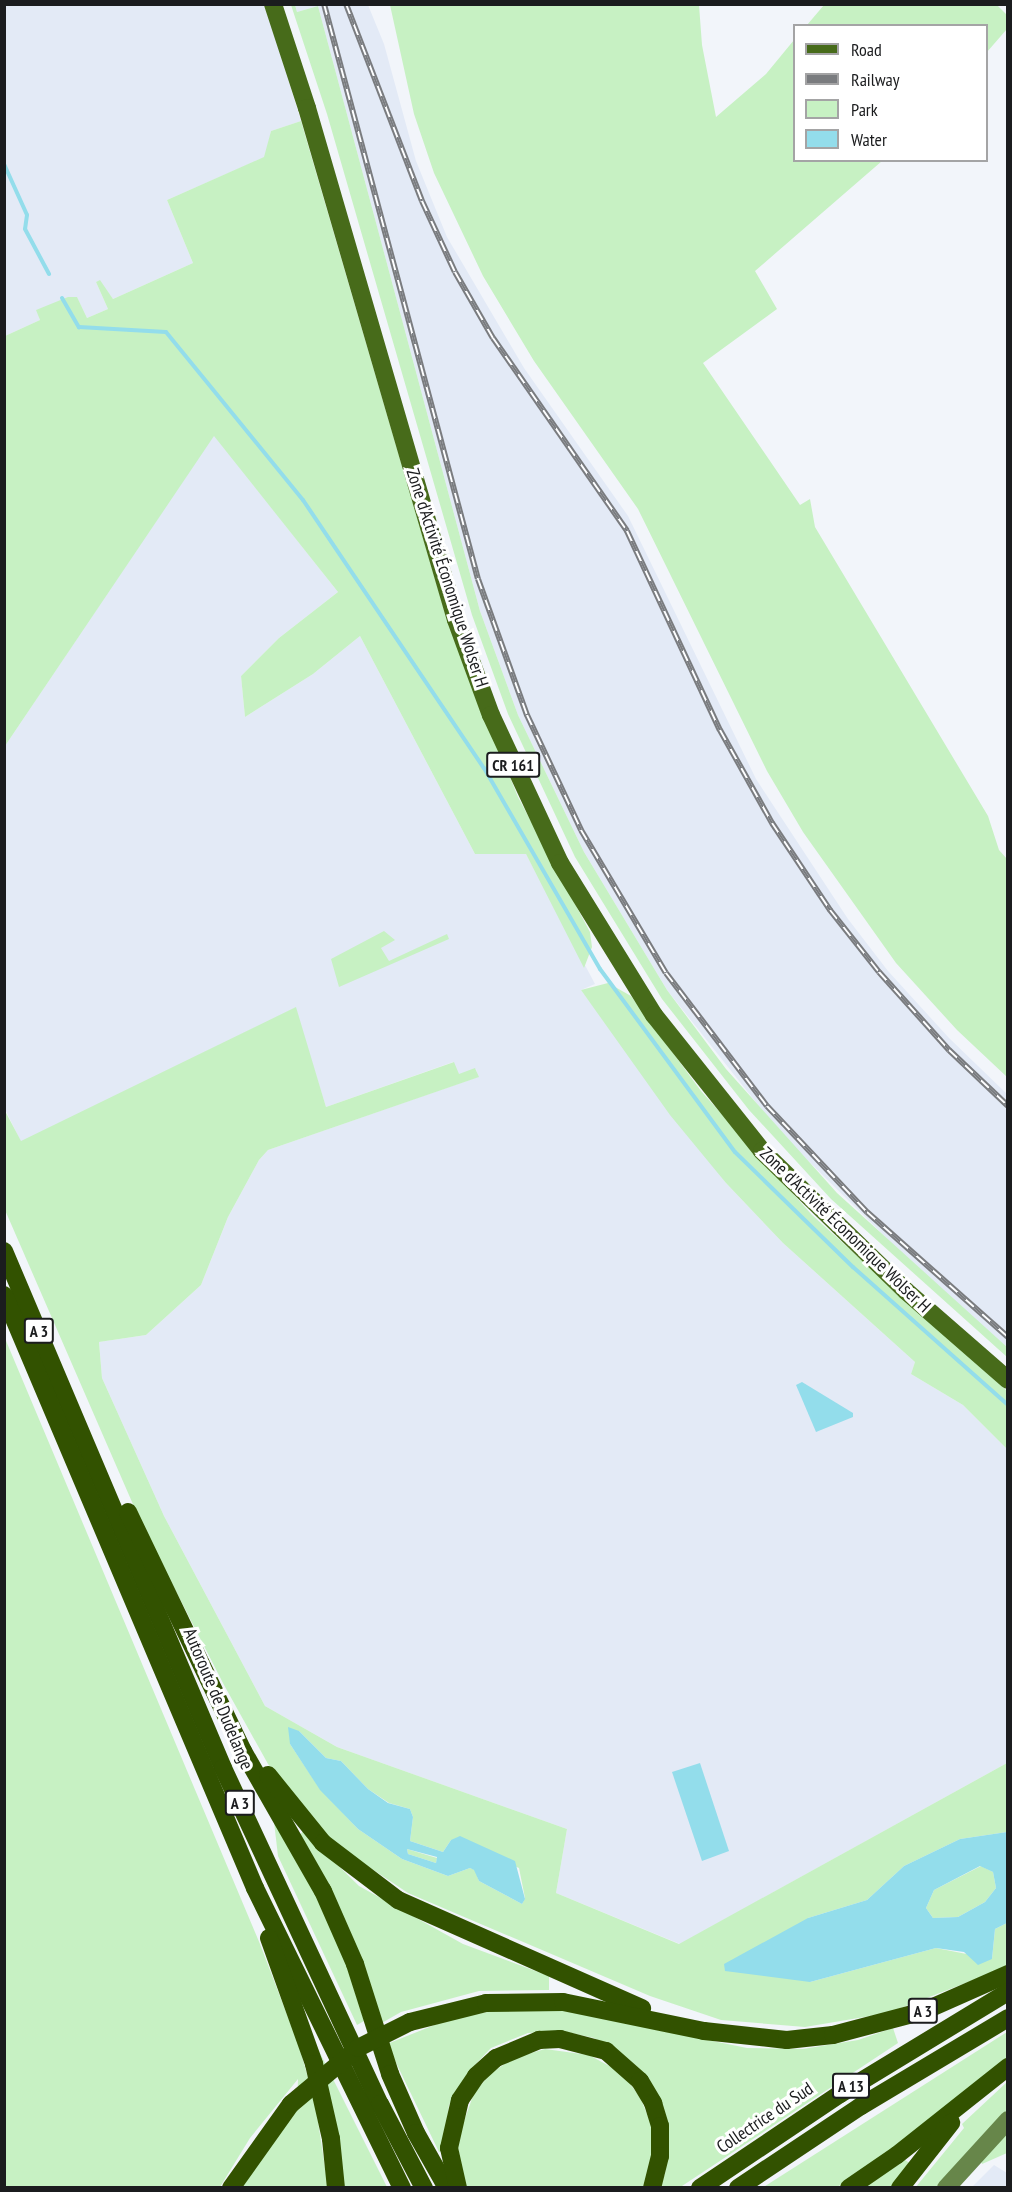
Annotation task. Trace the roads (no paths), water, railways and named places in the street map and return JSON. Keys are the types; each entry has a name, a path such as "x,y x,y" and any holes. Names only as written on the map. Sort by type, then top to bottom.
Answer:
{"highway":[{"name":"Autoroute de Dudelange","path":"4,1251 74,1410 223,1768 380,2104 424,2187"},
{"name":"A 3","path":"4,1295 255,1887 402,2187"},
{"name":"A 3","path":"74,1410 217,1693 243,1751 323,1891 355,1964 390,2074 416,2133 447,2187"},
{"name":"A 3","path":"217,1693 295,1811 323,1843 358,1873 398,1900 469,1934 677,2023"},
{"name":"A 3","path":"255,1887 270,1941 314,2064 331,2139 336,2187"},
{"name":"A 3","path":"231,2187 291,2104 358,2048 410,2022 464,2007 517,2001 597,2007 745,2037 787,2040 833,2035 924,2011 1008,1974"},
{"name":"Collectrice du Sud","path":"700,2187 840,2094 1008,1992"},
{"name":"A 13","path":"738,2187 861,2106 1008,2018"},
{"path":"458,2187 449,2148 460,2100 476,2076 496,2058 539,2040 560,2039 606,2051 624,2063 644,2088 660,2126 660,2156 652,2187"},
{"path":"849,2187 897,2155 1008,2067"},
{"path":"900,2187 946,2128 989,2082"}],"main road":[{"name":"Zone d'Activité Économique Wolser H","path":"273,4 456,620 495,725 560,863 654,1015 762,1151 906,1292 1008,1380"},
{"path":"946,2187 1008,2120"}],"water":[{"path":"802,1382 853,1413 853,1417 816,1432 796,1385"},
{"path":"288,1727 299,1731 326,1758 341,1761 368,1789 388,1803 410,1809 413,1817 410,1841 443,1852 451,1840 460,1836 515,1861 525,1899 522,1904 479,1881 474,1870 470,1868 448,1876 402,1859 358,1829 320,1790 290,1744","holes":["407,1849 437,1857 436,1863 408,1854"]},
{"path":"700,1763 729,1851 702,1861 672,1772"},
{"path":"1007,1832 1007,1923 995,1929 992,1959 978,1965 964,1952 936,1948 810,1982 725,1971 724,1964 808,1918 867,1900 904,1866 960,1839","holes":["980,1866 993,1872 996,1888 985,1902 958,1917 933,1918 926,1908 934,1890"]}],"waterway":[{"path":"4,164 27,215 25,229 49,274"},
{"path":"62,298 79,327 166,332 303,500 484,768 600,969 735,1152 853,1267 1008,1405"}],"railway":[{"path":"324,4 478,579 527,715 581,830 666,973 767,1106 867,1212 1008,1337"},
{"path":"346,4 422,201 455,272 493,338 627,531 720,730 772,823 830,910 879,972 949,1050 1008,1106"}]}
